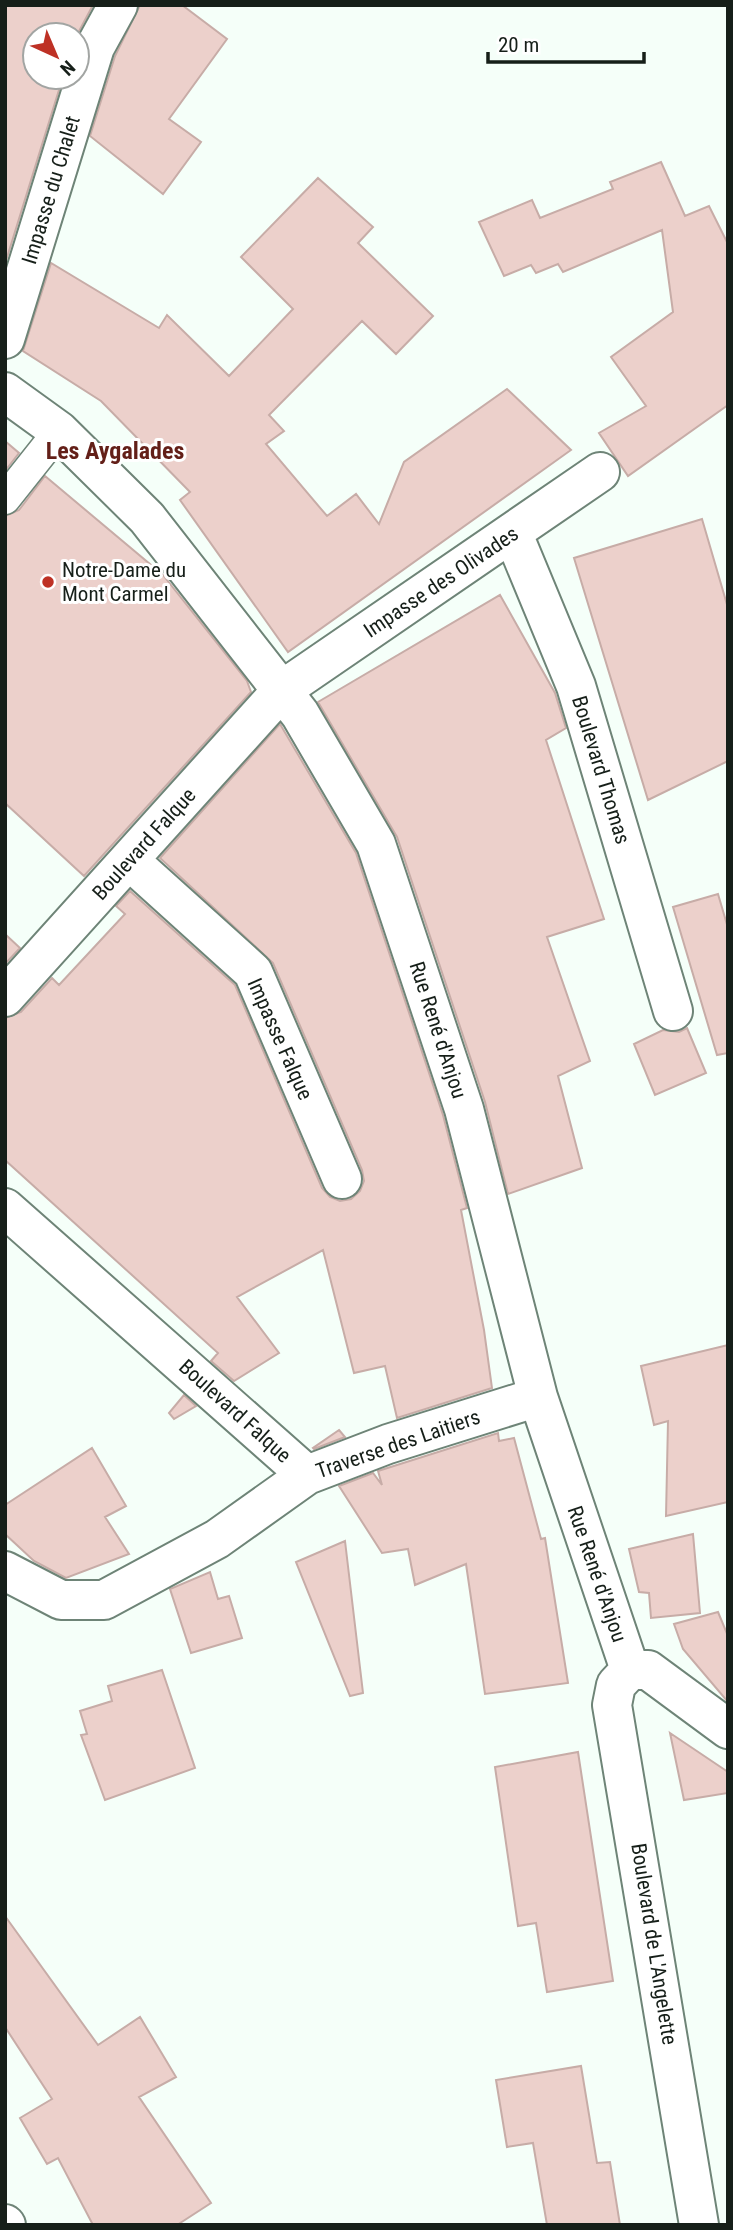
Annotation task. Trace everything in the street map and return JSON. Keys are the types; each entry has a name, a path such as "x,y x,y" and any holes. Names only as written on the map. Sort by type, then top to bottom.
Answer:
{"street":[{"name":"Impasse du Chalet","path":"5,339 95,47 118,5"},
{"name":"Rue René d'Anjou","path":"5,392 59,431 147,518 299,714 376,844 464,1109 538,1397 630,1670 648,1670 728,1729"},
{"name":"Impasse des Olivades","path":"282,690 600,472"},
{"name":"Boulevard Thomas","path":"513,534 576,686 673,1011"},
{"name":"Boulevard Falque","path":"5,997 282,690"},
{"name":"Impasse Falque","path":"130,861 253,972 342,1179"},
{"name":"Boulevard Falque","path":"5,1208 307,1475"},
{"name":"Traverse des Laitiers","path":"5,1571 61,1600 104,1600 217,1539 307,1475 388,1444 538,1397"},
{"name":"Boulevard de L'Angelette","path":"630,1670 616,1685 612,1704 624,1762 699,2225"}],"lane":[{"path":"5,499 59,431"}],"building":[{"path":"5,5 93,5 84,21 21,21 21,91 59,91 5,264"},
{"path":"140,5 182,5 227,39 169,119 201,142 163,194 90,136 115,56"},
{"path":"661,162 685,216 709,206 728,244 728,405 628,476 599,433 646,406 611,357 673,312 662,230 563,272 558,264 536,273 531,265 504,276 479,222 532,200 540,218 613,189 610,182"},
{"path":"318,178 373,227 358,243 433,316 396,354 362,321 269,415 284,431 266,444 327,516 356,494 379,524 404,462 507,389 571,450 288,652 180,500 190,492 101,401 23,351 51,263 159,328 167,315 229,376 293,309 241,257"},
{"path":"5,441 19,453 5,471"},
{"path":"45,476 163,575 247,681 251,692 84,876 5,803 5,516 19,510"},
{"path":"702,519 728,608 728,761 648,800 574,558"},
{"path":"500,595 555,693 566,728 546,740 604,919 547,937 590,1061 558,1076 582,1168 508,1194 485,1102 397,837 318,702"},
{"path":"280,724 356,853 443,1115 467,1208 461,1210 492,1388 397,1418 385,1366 354,1373 323,1250 237,1297 279,1353 234,1381 211,1361 218,1353 5,1160 5,1018 21,1012 52,978 59,985 125,914 116,906 130,891 235,985 322,1188 330,1197 340,1201 351,1199 360,1191 364,1181 362,1170 273,963 160,858"},
{"path":"718,894 728,928 728,1053 717,1055 673,907"},
{"path":"5,934 20,948 5,964"},
{"path":"687,1028 706,1073 655,1095 634,1044 663,1030 679,1032"},
{"path":"728,1345 728,1502 666,1516 668,1421 654,1425 641,1366"},
{"path":"184,1395 196,1406 174,1419 169,1413"},
{"path":"339,1430 345,1437 313,1448"},
{"path":"498,1433 499,1441 514,1438 541,1539 545,1538 568,1683 485,1694 466,1564 415,1585 408,1549 382,1553 339,1486 373,1473 382,1485 378,1471"},
{"path":"92,1448 126,1506 105,1517 129,1554 66,1578 34,1561 5,1534 5,1505"},
{"path":"693,1534 700,1613 651,1618 649,1593 639,1592 629,1549"},
{"path":"345,1541 363,1693 350,1696 296,1562"},
{"path":"210,1572 218,1599 229,1596 242,1638 191,1653 170,1589"},
{"path":"718,1612 728,1636 728,1702 683,1649 674,1624"},
{"path":"162,1670 195,1768 105,1800 81,1735 87,1734 80,1711 112,1701 108,1686"},
{"path":"670,1733 728,1772 728,1793 684,1800"},
{"path":"578,1752 613,1981 547,1992 536,1923 518,1926 495,1767"},
{"path":"5,1916 98,2045 140,2017 176,2077 139,2097 211,2203 177,2225 93,2225 58,2158 47,2164 20,2118 52,2099 5,2027"},
{"path":"581,2066 597,2163 610,2162 620,2225 547,2225 533,2143 507,2147 496,2080"}],"place":[{"name":"Notre-Dame du Mont Carmel","path":"48,582"}],"district":[{"name":"Les Aygalades","path":"115,451"}]}
